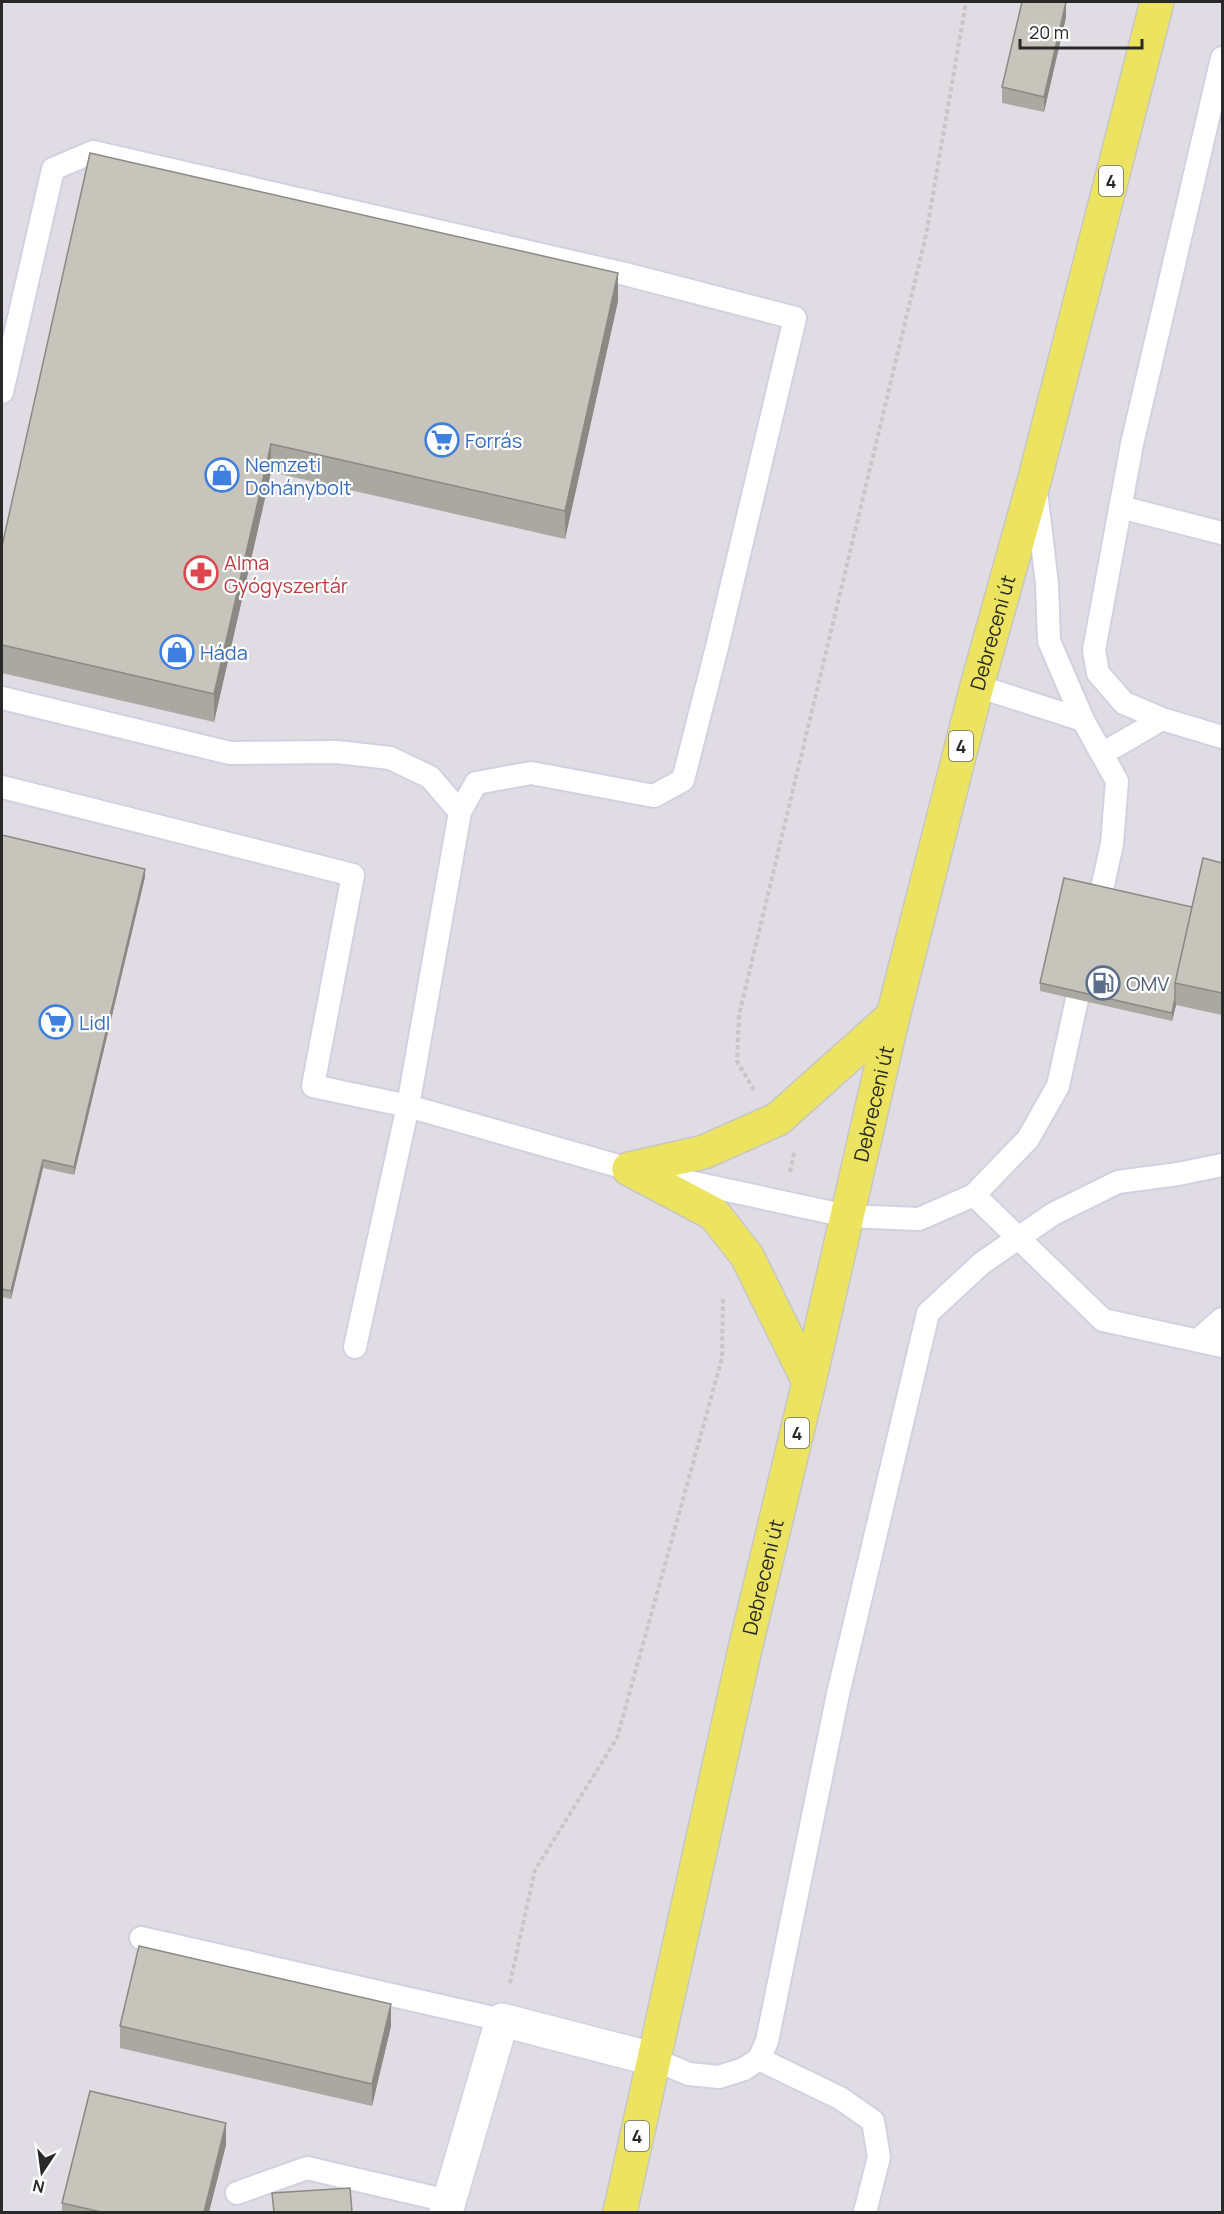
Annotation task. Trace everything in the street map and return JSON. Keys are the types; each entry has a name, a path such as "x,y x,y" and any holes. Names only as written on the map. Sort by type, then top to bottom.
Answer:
{"main road":[{"name":"Debreceni út","path":"620,2212 743,1660 893,1016 977,686 1035,477 1157,2"},
{"path":"629,1169 704,1152 778,1119 893,1016"},
{"path":"629,1169 714,1214 747,1256 809,1382"}],"street":[{"path":"447,2207 502,2020 653,2059"}],"lane":[{"path":"1222,58 1137,421 1094,650 1098,673 1124,703 1162,719 1222,737"},
{"path":"2,392 53,169 93,152 625,274 795,318 683,780 654,796 531,773 476,783 460,812 408,1106 355,1347"},
{"path":"2,787 352,875 313,1086 408,1106 629,1169 847,1216 919,1219 974,1195 1028,1139 1058,1086 1112,844 1117,781 1083,720 1049,641 1047,584 1035,477"},
{"path":"1120,507 1222,533"},
{"path":"977,686 1083,720"},
{"path":"2,698 230,753 337,752 390,758 430,777 460,812"},
{"path":"1102,754 1162,719"},
{"path":"653,2059 688,2074 719,2077 744,2069 759,2059 767,2041 838,1694 928,1313 982,1263 1053,1214 1118,1182 1222,1165"},
{"path":"974,1195 1103,1320 1222,1346"},
{"path":"1198,1340 1222,1319"},
{"path":"141,1938 502,2020"},
{"path":"759,2059 840,2098 873,2121 879,2157 865,2212"},
{"path":"237,2193 307,2168 447,2207"}],"path":[{"path":"785,1202 794,1150 778,1119 753,1089 737,1061 739,1015 926,235 966,2"},
{"path":"502,2020 535,1870 617,1738 722,1358 724,1272 747,1256"}],"shaded area":[{"path":"2,2 1222,2 1222,2212 2,2212"}],"building":[{"path":"1022,2 1066,2 1044,97 1002,87"},
{"path":"90,153 618,273 565,511 271,444 214,694 2,645 2,546"},
{"name":"Lidl","path":"2,835 145,869 74,1167 43,1160 11,1291 2,1289"},
{"path":"1203,858 1222,863 1222,993 1175,983"},
{"path":"1064,878 1192,907 1175,983 1172,1013 1040,983"},
{"path":"139,1946 391,2004 372,2084 120,2026"},
{"path":"90,2091 226,2123 204,2212 101,2212 62,2203"},
{"path":"350,2188 352,2212 274,2212 272,2193"}],"place":[{"name":"Forrás","path":"442,440"},
{"name":"Nemzeti Dohánybolt","path":"222,475"},
{"name":"Alma Gyógyszertár","path":"201,573"},
{"name":"Háda","path":"177,652"},
{"name":"OMV","path":"1103,983"},
{"name":"Lidl","path":"56,1022"}]}
